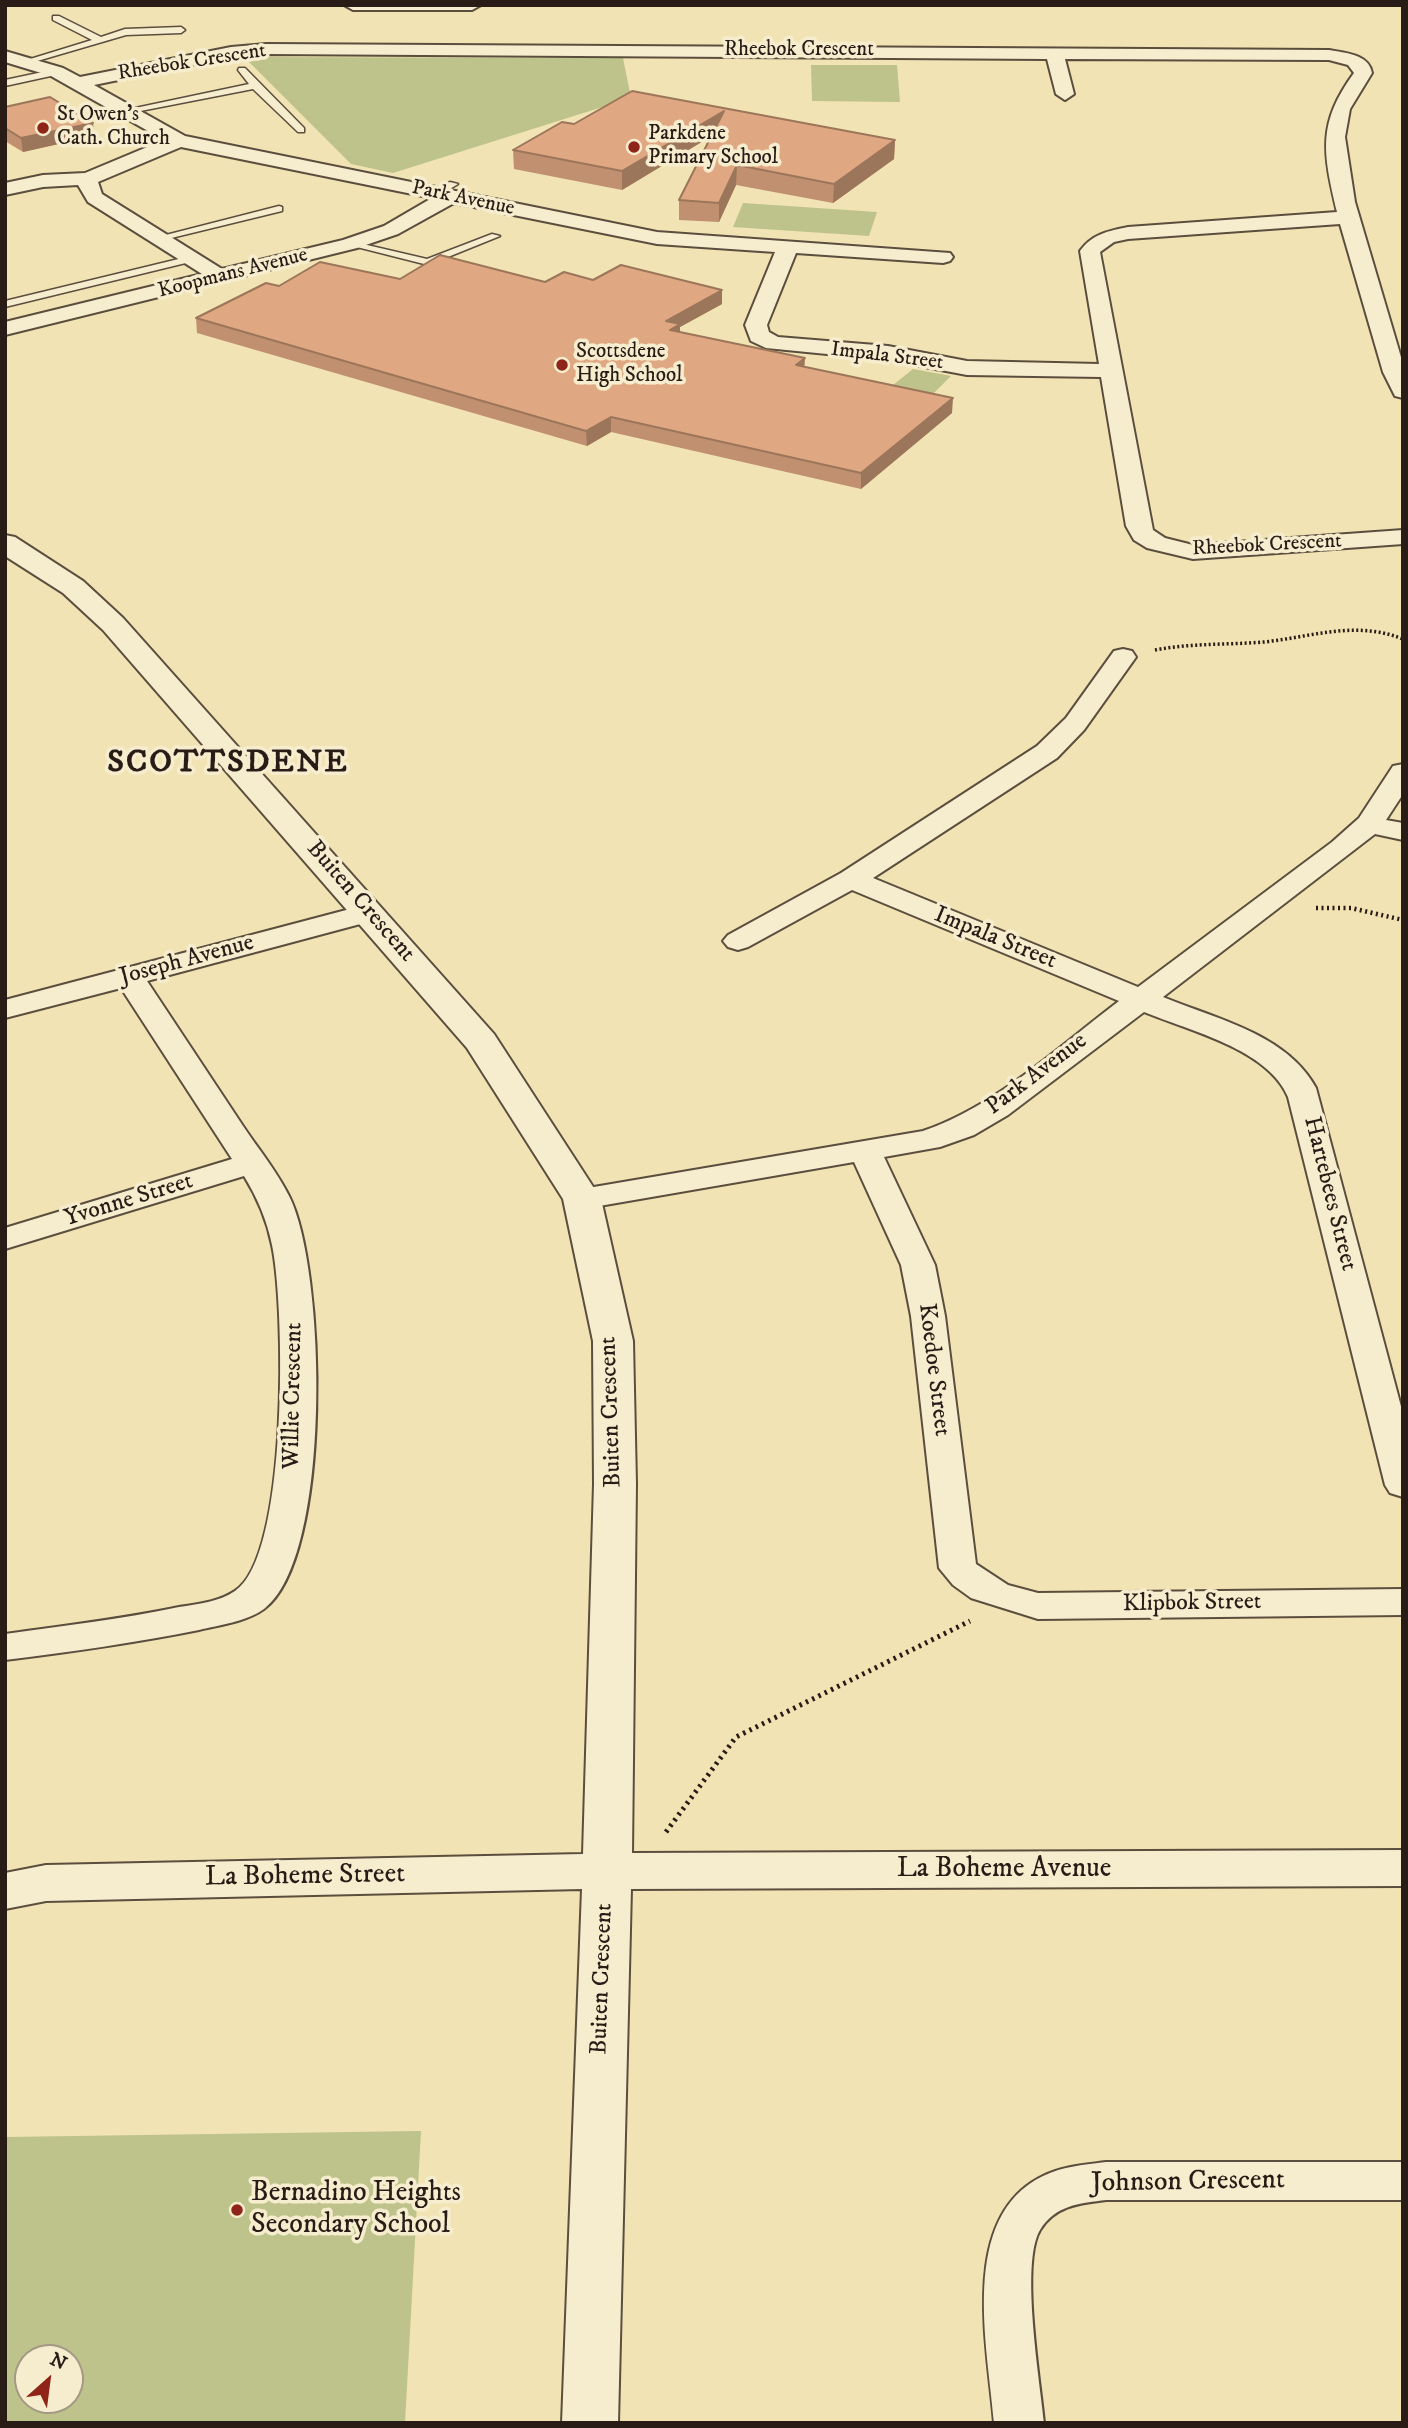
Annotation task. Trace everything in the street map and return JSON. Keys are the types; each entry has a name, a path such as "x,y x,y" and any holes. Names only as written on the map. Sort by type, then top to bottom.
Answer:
{"street":[{"path":"353,5 472,5"},
{"name":"Rheebok Crescent","path":"78,83 231,52 266,49 1306,53 1354,61 1362,67 1363,74 1337,116 1335,137 1349,217 1400,378"},
{"path":"1054,52 1065,94"},
{"name":"Park Avenue","path":"5,56 57,72 179,141 447,192 657,238 787,249 943,257"},
{"path":"5,189 43,181 88,179 179,141"},
{"path":"88,179 88,188 95,198 222,278"},
{"name":"Koopmans Avenue","path":"5,329 222,278 350,244 391,230 447,192"},
{"name":"Rheebok Crescent","path":"1349,217 1128,233 1108,236 1096,243 1090,251 1138,526 1143,535 1156,544 1184,551 1223,552 1403,537"},
{"name":"Impala Street","path":"787,249 756,325 760,335 766,340 793,347 888,353 967,368 1111,371"},
{"name":"Buiten Crescent","path":"5,543 73,587 113,624 369,913 481,1042 582,1199 613,1341 615,1484 590,2423"},
{"path":"738,941 851,879 1047,752 1075,724 1123,657"},
{"name":"Park Avenue","path":"582,1199 929,1140 963,1128 997,1108 1369,824 1403,772"},
{"path":"1369,824 1403,832"},
{"name":"Impala Street","path":"851,879 1139,998"},
{"name":"Joseph Avenue","path":"5,1009 369,913"},
{"name":"Willie Crescent","path":"5,1647 139,1629 225,1611 250,1600 271,1577 290,1500 299,1400 297,1321 289,1245 273,1196 129,977"},
{"name":"Hartebees Street","path":"1139,998 1261,1049 1281,1060 1295,1073 1304,1097 1403,1485"},
{"name":"Koedoe Street","path":"864,1149 918,1265 928,1316 958,1568 984,1590"},
{"name":"Yvonne Street","path":"5,1239 253,1163"},
{"name":"Klipbok Street","path":"984,1590 1013,1601 1038,1606 1403,1602"},
{"name":"La Boheme Avenue","path":"606,1871 1403,1868"},
{"name":"La Boheme Street","path":"5,1891 46,1883 606,1871"},
{"name":"Johnson Crescent","path":"1019,2423 1009,2297 1011,2254 1020,2221 1040,2201 1064,2187 1106,2182 1403,2180"}],"lane":[{"path":"56,18 98,39"},
{"path":"30,62 98,39 132,31 181,30"},
{"path":"242,69 255,86 301,130"},
{"path":"5,83 57,72"},
{"path":"125,111 255,86"},
{"path":"159,238 279,209"},
{"path":"442,259 479,240 495,236"},
{"path":"350,244 414,261 463,256"},
{"path":"5,304 191,259"}],"path":[{"path":"1123,657 1167,647 1268,642 1352,628 1386,631 1403,639"},
{"path":"1275,897 1325,910 1351,908 1403,920"},
{"path":"663,1836 736,1737 969,1622 984,1590"}],"green space":[{"path":"244,57 623,58 631,98 393,173 351,164"},
{"path":"811,65 897,65 900,102 812,101"},
{"path":"743,203 877,212 869,236 733,227"},
{"path":"913,369 951,376 921,406 878,397"},
{"path":"421,2131 405,2423 5,2423 5,2137"}],"building":[{"path":"632,91 895,140 834,184 737,165 719,203 679,200 724,111 622,171 513,150 562,122 574,124"},
{"path":"50,97 93,123 21,138 5,128 5,107"},
{"path":"440,255 545,282 564,272 593,280 621,265 722,290 666,321 680,324 670,330 805,358 796,365 953,398 861,473 611,417 586,431 196,318 266,283 279,286 320,262 400,279"}],"place":[{"name":"St Owen's Cath. Church","path":"43,128"},
{"name":"Parkdene Primary School","path":"634,147"},
{"name":"Scottsdene High School","path":"562,365"},
{"name":"Bernadino Heights Secondary School","path":"237,2210"}],"district":[{"name":"SCOTTSDENE","path":"228,764"}]}
